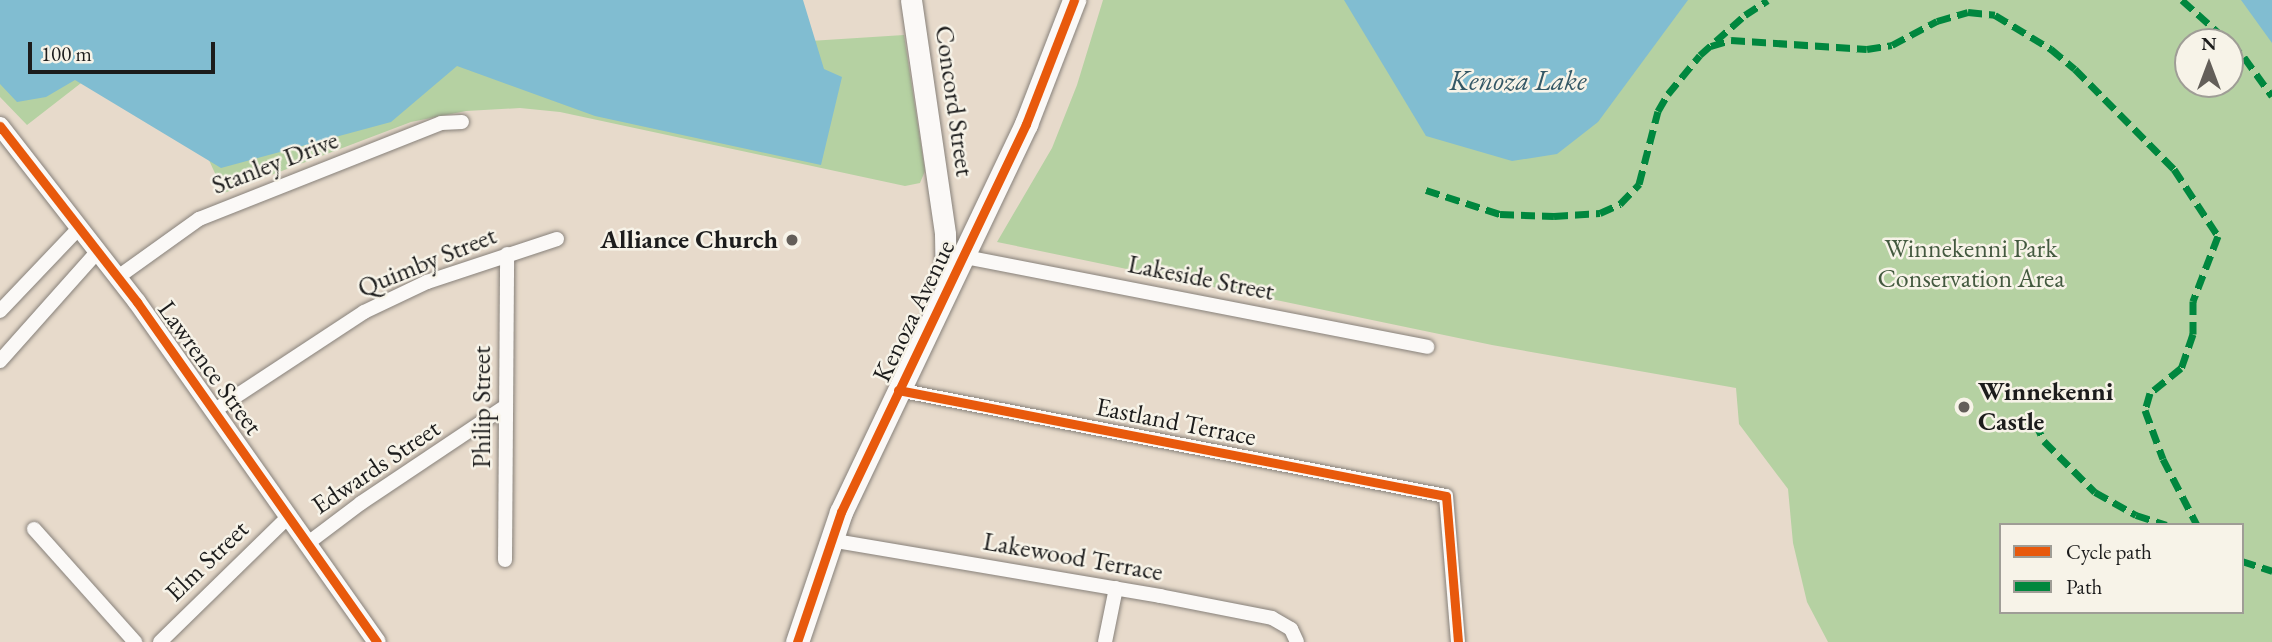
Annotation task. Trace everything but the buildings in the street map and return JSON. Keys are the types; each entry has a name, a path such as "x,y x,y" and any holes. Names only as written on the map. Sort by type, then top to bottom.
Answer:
{"main road":[{"name":"Concord Street","path":"911,0 945,233 946,293"},
{"name":"Kenoza Avenue","path":"797,642 830,540 898,390 965,257 1026,124 1074,0"}],"street":[{"name":"Stanley Drive","path":"118,277 199,219 441,123 462,122"},
{"name":"Lawrence Street","path":"0,126 118,277 215,410 377,642"},
{"path":"0,311 79,227"},
{"name":"Quimby Street","path":"215,410 364,312 427,282 557,239"},
{"path":"0,361 98,251"},
{"name":"Philip Street","path":"505,560 507,254"},
{"name":"Lakeside Street","path":"965,257 1427,347"},
{"name":"Eastland Terrace","path":"898,390 1447,496 1458,642"},
{"name":"Edwards Street","path":"308,543 361,503 491,419 506,406"},
{"name":"Elm Street","path":"160,642 289,516"},
{"path":"34,529 135,642"},
{"name":"Lakewood Terrace","path":"830,540 1116,588 1272,618 1291,629 1297,642"},
{"path":"1105,642 1116,588"}],"green space":[{"path":"0,0 810,41 904,35 925,171 920,183 905,186 560,112 520,108 466,111 411,122 224,193 203,147 94,73 27,125 0,97"},
{"name":"Winnekenni Park Conservation Area","path":"1103,0 2272,0 2272,642 1828,642 1807,602 1793,543 1788,489 1739,424 1736,388 1492,345 997,242 1052,148 1077,85"}],"water":[{"path":"0,0 803,0 824,69 842,77 821,165 595,116 457,66 391,122 221,168 75,80 46,97 17,102 0,84"},
{"name":"Kenoza Lake","path":"1344,0 1688,0 1598,122 1557,154 1512,161 1426,136"},
{"path":"2241,0 2272,0 2272,43"}],"marked path":[{"path":"1426,190 1500,214 1554,216 1600,213 1620,204 1639,184 1658,111 1668,94 1700,55 1745,15 1768,0"},
{"path":"2182,0 2213,28"},
{"path":"1711,46 1731,40 1867,49 1892,45 1937,21 1968,12 1995,15 2051,49 2075,69 2174,169 2218,236 2193,301 2193,334 2181,368 2150,393 2145,410 2163,459 2196,523"},
{"path":"2244,57 2272,96"},
{"path":"2035,422 2044,441 2095,492 2136,515 2160,523"},
{"path":"2244,562 2272,571"}],"cycle path":[{"path":"797,642 841,512 1026,124 1074,0"},
{"path":"0,126 137,302 377,642"},
{"path":"898,390 1446,496 1458,642"}],"place":[{"name":"Alliance Church","path":"792,240"},
{"name":"Winnekenni Castle","path":"1964,407"}]}
